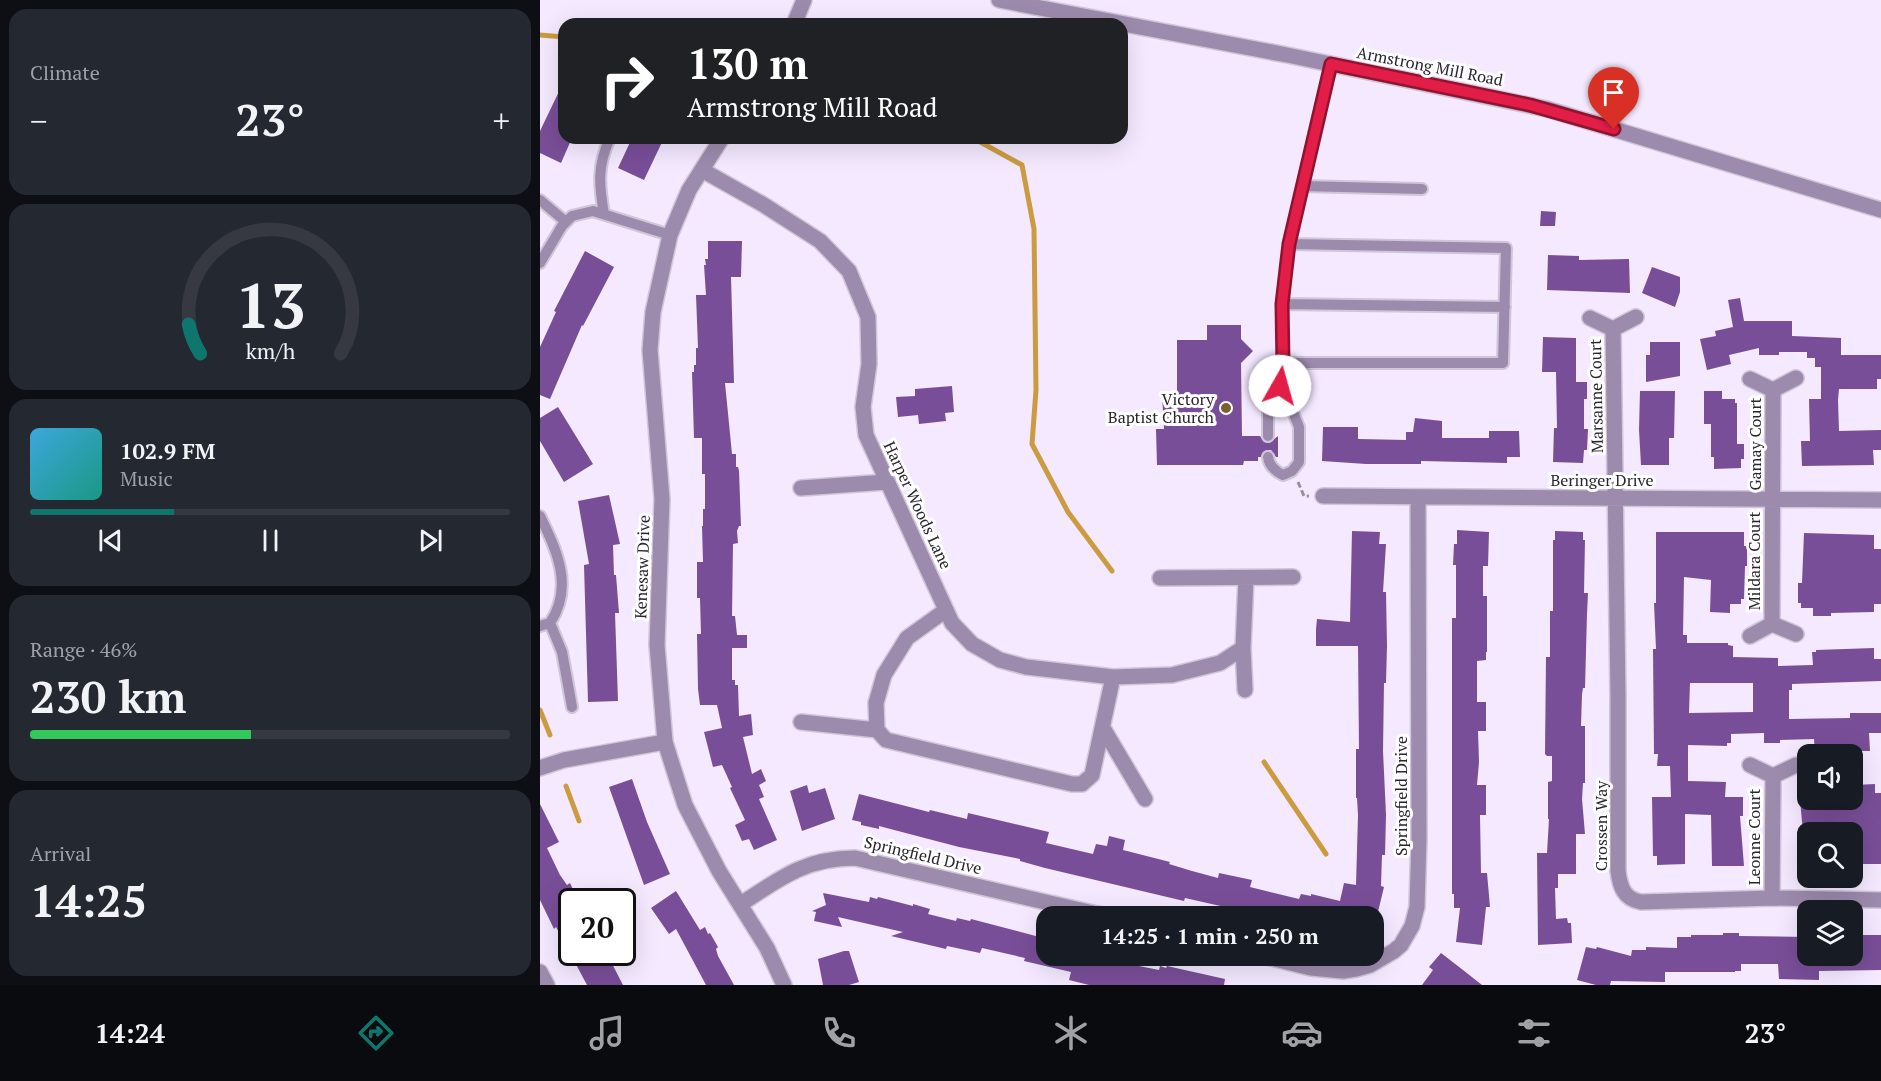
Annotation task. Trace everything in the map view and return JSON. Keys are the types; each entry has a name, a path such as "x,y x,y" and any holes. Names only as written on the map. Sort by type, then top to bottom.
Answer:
{"street":[{"path":"796,18 804,0"},
{"name":"Armstrong Mill Road","path":"999,0 1092,18"},
{"name":"Armstrong Mill Road","path":"1128,25 1547,109 1881,210"},
{"name":"Kenesaw Drive","path":"718,144 689,190 670,235 653,312 650,350 662,499 657,645 665,742 685,805 719,871 767,948 784,985"},
{"name":"Harper Woods Lane","path":"702,170 764,205 820,241 849,271 868,317 870,364 863,407 866,435 952,623 972,644 1000,660 1026,667 1113,678 1172,675 1220,663 1244,648"},
{"path":"1590,318 1613,329 1636,317"},
{"name":"Marsanne Court","path":"1613,329 1615,498"},
{"path":"1750,379 1773,390 1796,378"},
{"name":"Gamay Court","path":"1773,390 1773,500"},
{"path":"801,488 887,482"},
{"name":"Beringer Drive","path":"1323,496 1881,500"},
{"name":"Springfield Drive","path":"1384,957 1401,945 1412,926 1417,907 1419,838 1418,497"},
{"name":"Crossen Way","path":"1615,498 1619,881 1625,896 1632,901 1641,902 1772,898 1881,900"},
{"name":"Mildara Court","path":"1772,624 1773,500"},
{"path":"1160,578 1293,577"},
{"path":"1245,690 1246,578"},
{"path":"946,610 907,638 884,675 876,703 877,730 886,740 1072,784 1082,784 1092,775 1113,678"},
{"path":"1750,636 1772,624 1796,634"},
{"path":"801,722 877,730"},
{"path":"1103,728 1145,799"},
{"path":"540,768 586,755 665,742"},
{"path":"1750,765 1773,776 1796,765"},
{"name":"Leonne Court","path":"1772,898 1773,776"},
{"name":"Springfield Drive","path":"741,904 778,880 814,862 834,858 855,858 1063,906"},
{"name":"Springfield Drive","path":"1303,966 1343,971 1366,966"},
{"path":"540,972 547,985"}],"lane":[{"path":"1268,436 1268,400 1280,386 1283,363 1282,304 1289,244 1331,64"},
{"path":"604,214 600,166 608,144"},
{"path":"1302,186 1422,189"},
{"path":"540,200 566,222"},
{"path":"540,263 572,216 593,211 670,235"},
{"path":"1283,363 1503,363 1506,248 1289,244"},
{"path":"1282,304 1505,307"},
{"path":"1268,457 1269,463 1276,472 1283,476 1292,471 1299,462 1299,427 1280,386"},
{"path":"540,516 550,536 560,567 563,589 559,610 545,625 562,652 572,707"}],"path":[{"path":"1292,471 1304,496 1323,496"}],"building":[{"path":"558,94 558,144 569,144 561,163 540,153 540,131"},
{"path":"629,144 661,144 644,180 618,168"},
{"path":"1541,211 1556,212 1555,226 1540,226"},
{"path":"708,241 742,241 741,277 731,277 734,383 725,383 732,454 736,454 736,467 739,471 741,526 737,531 738,543 733,544 732,616 735,616 737,635 747,635 747,648 732,648 732,680 735,680 735,685 738,685 739,716 751,714 753,735 743,737 752,774 761,769 766,781 759,785 764,797 759,799 777,840 754,850 749,839 742,841 735,825 745,820 722,765 713,767 704,732 722,728 717,705 700,705 698,689 697,634 701,634 700,598 697,598 697,562 703,562 702,526 703,509 705,509 705,474 702,474 702,438 694,438 692,372 696,365 696,348 698,348 696,295 706,295 704,265 706,265 705,259 708,259"},
{"path":"585,251 614,267 582,325 550,399 540,395 540,347 556,312 554,311"},
{"path":"1548,255 1579,256 1579,260 1629,259 1630,293 1547,290"},
{"path":"1652,267 1680,277 1680,292 1675,307 1642,293"},
{"path":"1740,298 1744,321 1792,321 1792,336 1841,338 1841,355 1881,355 1881,379 1877,379 1877,389 1839,389 1838,400 1839,431 1881,430 1881,450 1873,450 1874,465 1802,466 1801,441 1810,441 1809,399 1821,399 1821,367 1815,367 1815,358 1807,358 1807,352 1759,355 1759,348 1729,355 1731,364 1707,370 1700,339 1716,336 1715,331 1733,327 1728,300"},
{"name":"Victory Baptist Church","path":"1207,325 1241,325 1241,339 1253,351 1241,363 1242,436 1260,436 1264,442 1269,443 1278,436 1278,457 1271,450 1267,450 1261,457 1258,457 1258,461 1244,461 1243,465 1157,465 1156,429 1164,429 1162,394 1177,394 1177,340 1207,340"},
{"path":"1543,337 1576,338 1576,382 1587,382 1587,399 1584,399 1584,429 1588,429 1587,450 1584,450 1583,463 1553,462 1554,428 1557,428 1556,372 1542,372"},
{"path":"1650,342 1680,342 1680,376 1646,382 1646,355 1650,355"},
{"path":"952,386 954,412 945,413 946,421 919,424 918,415 898,417 896,397 915,396 915,389"},
{"path":"1640,391 1675,391 1674,438 1669,438 1669,465 1641,465"},
{"path":"1704,391 1722,391 1722,399 1735,399 1737,403 1737,444 1744,444 1744,459 1741,459 1741,468 1714,469 1714,457 1711,457 1711,424 1704,424"},
{"path":"558,407 593,464 564,482 540,441 540,418"},
{"path":"1415,418 1442,421 1442,438 1489,438 1489,431 1519,431 1520,457 1507,457 1507,463 1421,461 1421,464 1366,464 1322,461 1323,427 1358,427 1358,439 1406,440 1406,432 1413,432"},
{"path":"609,495 620,544 613,545 619,613 615,613 618,701 588,702 584,565 589,564 578,501"},
{"path":"1457,530 1489,532 1488,566 1483,566 1483,596 1487,596 1487,652 1486,660 1477,661 1477,702 1486,702 1486,731 1478,731 1477,785 1486,785 1486,815 1480,815 1481,873 1487,873 1490,907 1486,907 1482,945 1456,942 1460,908 1454,908 1454,894 1452,894 1452,618 1456,618 1456,565 1453,565"},
{"path":"1352,531 1380,532 1379,544 1386,544 1383,592 1386,592 1387,646 1383,751 1385,855 1382,855 1381,886 1384,887 1379,906 1221,906 1185,898 1184,901 1045,868 1020,861 1020,859 959,847 879,826 879,829 861,825 861,822 852,820 859,794 929,812 930,810 967,819 968,813 1049,832 1046,843 1093,854 1096,844 1107,846 1109,836 1125,840 1123,850 1170,862 1169,864 1192,871 1218,878 1219,873 1252,880 1250,887 1299,899 1301,894 1311,896 1311,894 1340,901 1344,883 1356,885 1358,815 1356,749 1359,749 1358,646 1316,646 1316,629 1317,619 1350,622"},
{"path":"1555,531 1583,532 1583,540 1585,540 1584,593 1588,593 1585,688 1582,694 1581,726 1585,726 1585,783 1583,783 1582,799 1585,834 1576,834 1576,874 1558,874 1558,888 1555,888 1556,919 1567,918 1568,923 1571,923 1572,943 1538,945 1537,853 1547,853 1548,782 1552,781 1552,756 1545,754 1546,657 1550,657 1550,611 1553,611"},
{"path":"1656,532 1744,532 1747,566 1745,566 1744,599 1741,599 1741,604 1730,604 1730,613 1710,612 1711,580 1684,577 1683,635 1687,635 1687,643 1728,643 1733,646 1733,657 1778,658 1778,666 1813,665 1812,652 1816,650 1874,648 1874,659 1881,659 1881,681 1792,684 1792,690 1789,690 1789,719 1850,718 1850,713 1881,713 1881,733 1869,733 1870,751 1863,751 1863,744 1814,744 1814,739 1764,743 1764,733 1731,734 1731,743 1727,743 1727,746 1688,745 1688,781 1726,782 1725,797 1743,797 1743,816 1740,816 1744,866 1712,866 1711,815 1685,814 1685,864 1657,865 1657,856 1653,856 1652,797 1671,797 1670,766 1657,766 1658,754 1654,754 1653,649 1656,649 1654,603 1656,603","holes":["1690,683 1753,683 1753,712 1689,713"]},
{"path":"1804,533 1874,535 1874,549 1881,549 1881,604 1874,604 1874,612 1831,613 1831,616 1813,616 1813,608 1801,608 1801,603 1798,603 1798,583 1802,583"},
{"path":"632,779 647,822 670,874 644,885 609,787"},
{"path":"1875,784 1875,793 1881,793 1881,864 1863,864 1863,822 1802,822 1801,810 1863,810 1863,785"},
{"path":"807,785 809,793 825,788 835,819 802,831 790,791"},
{"path":"540,804 559,842 547,848 560,875 567,885 570,883 572,888 558,888 558,931 556,927 554,929 540,900"},
{"path":"676,891 700,930 705,927 708,934 710,933 718,947 716,949 718,956 734,985 706,985 676,929 669,934 651,908"},
{"path":"823,893 869,902 870,897 877,899 878,897 930,909 928,914 956,921 957,918 970,921 971,919 1036,936 1036,964 1024,961 1025,958 982,948 980,953 947,946 946,949 891,936 903,932 838,917 842,927 814,921 816,912 812,911 826,905"},
{"path":"1723,933 1739,933 1739,936 1797,937 1797,966 1863,966 1863,935 1881,935 1881,970 1819,971 1819,980 1779,979 1778,964 1741,964 1741,971 1735,972 1665,972 1665,982 1611,981 1610,985 1596,985 1577,980 1586,947 1596,949 1597,947 1631,956 1632,950 1646,950 1646,947 1677,948 1677,937 1723,935"},
{"path":"849,951 859,982 849,985 823,985 818,959"},
{"path":"1441,953 1482,985 1422,985 1433,970 1429,967"},
{"path":"577,966 613,966 623,985 587,985"},
{"path":"1045,966 1139,966 1159,970 1160,966 1166,968 1167,966 1225,979 1224,985 1089,985 1069,980 1071,972"}],"waterway":[{"path":"540,35 558,36"},
{"path":"984,144 1022,165 1034,229 1036,390 1032,444 1068,512 1112,571"},
{"path":"540,710 550,735"},
{"path":"1264,762 1326,854"},
{"path":"566,786 579,821"}],"place":[{"name":"Victory Baptist Church","path":"1226,408"}],"route":[{"path":"1280,386 1283,363 1282,304 1289,244 1331,64 1496,97 1614,129"}]}
